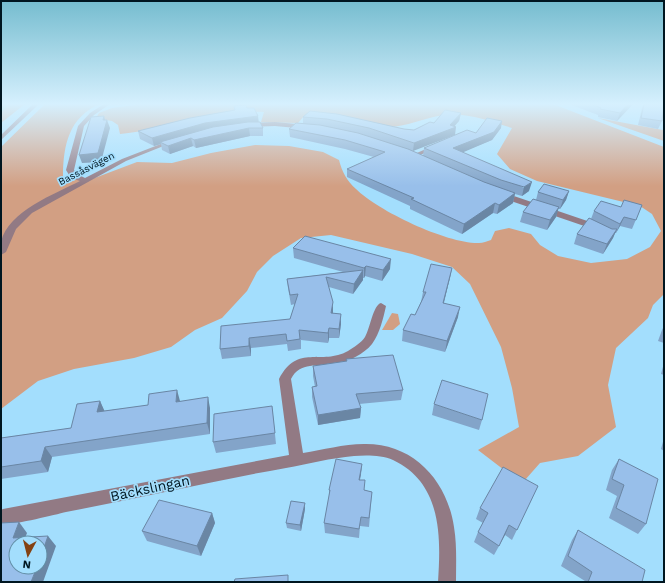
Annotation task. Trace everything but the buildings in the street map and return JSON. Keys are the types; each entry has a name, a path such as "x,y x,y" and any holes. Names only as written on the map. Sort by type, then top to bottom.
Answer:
{"street":[{"path":"80,131 70,170 74,176 84,180"},
{"name":"Bassåsvägen","path":"1,252 12,228 29,211 84,180 138,154 181,138"},
{"path":"413,156 442,144"},
{"path":"406,153 423,160"},
{"path":"494,192 596,226 607,232"},
{"path":"297,460 285,379 288,370 304,361 337,360 358,350 368,341 374,330 381,306"},
{"name":"Bäckslingan","path":"3,517 208,476 297,460 371,450 396,456 414,466 434,488 445,515 449,545 447,582"}],"shaded area":[{"path":"17,131 71,131 64,154 63,177 92,179 137,162 172,163 211,153 255,145 289,146 323,152 339,160 347,179 366,198 414,225 450,238 466,242 479,243 491,240 495,231 509,228 531,234 540,245 558,256 591,263 627,259 650,247 661,231 652,214 640,206 537,181 510,169 497,154 510,131 623,131 664,147 664,294 653,305 648,318 616,348 608,385 616,427 578,456 540,463 525,480 512,476 478,450 519,427 512,388 501,347 470,284 452,267 412,254 331,235 301,238 273,256 257,272 247,291 222,318 195,330 171,347 134,358 74,369 38,381 1,409 1,147"},
{"path":"119,131 143,131 138,132 120,134"},
{"path":"636,131 664,131 664,141"},
{"path":"392,313 398,314 400,324 393,330 382,330"}]}
